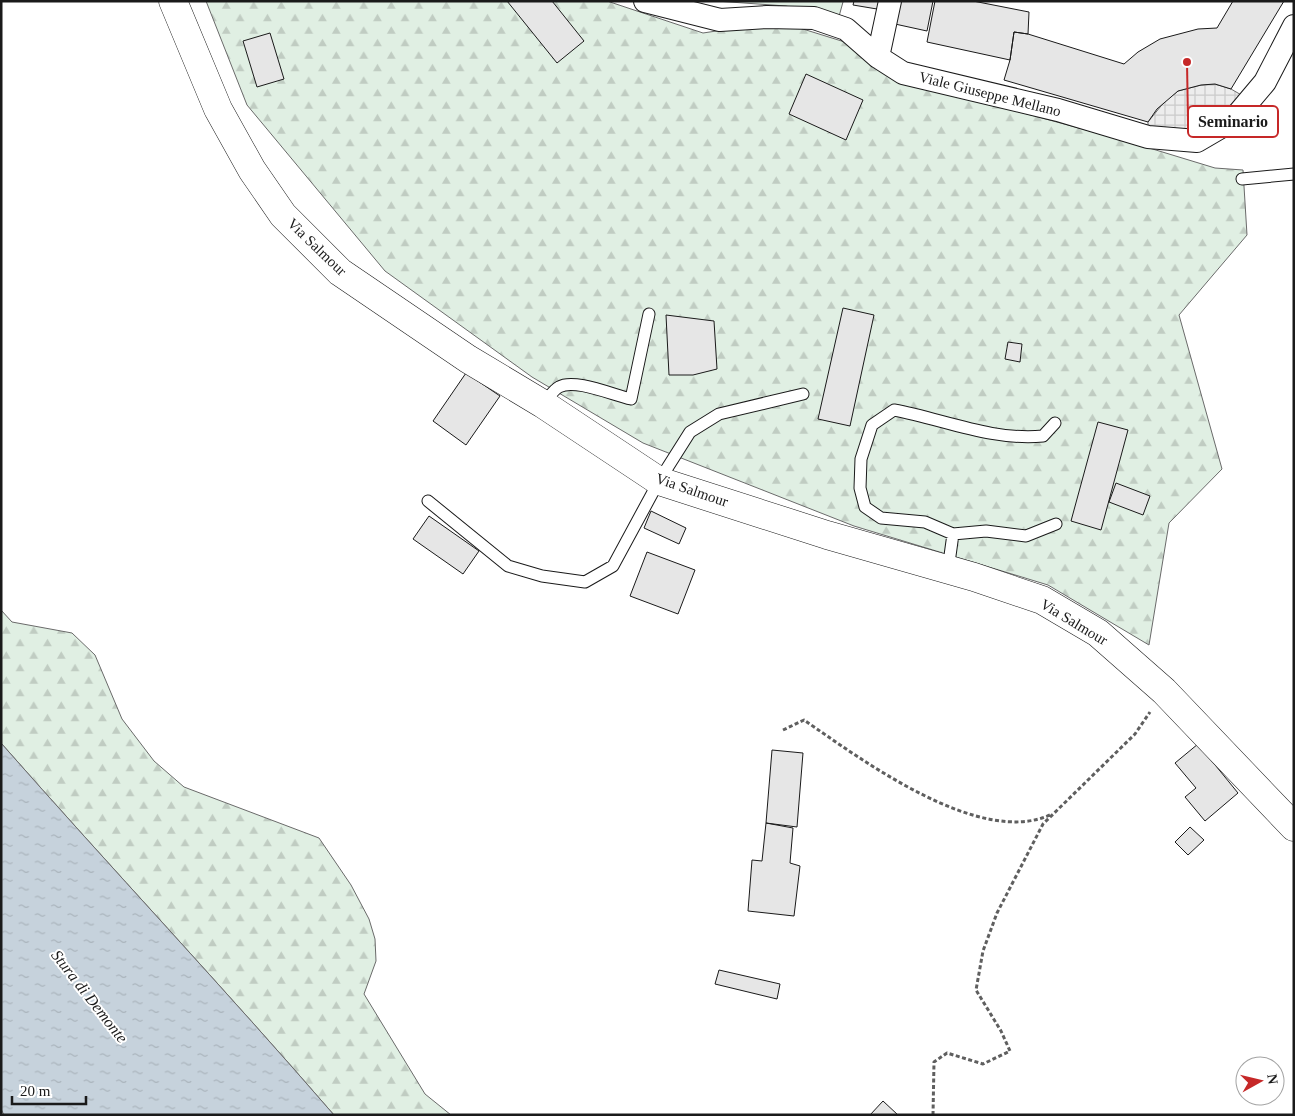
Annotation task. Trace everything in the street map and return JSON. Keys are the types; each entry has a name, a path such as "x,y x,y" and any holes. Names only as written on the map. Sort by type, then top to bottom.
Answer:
{"main road":[{"name":"Via Salmour","path":"172,1 218,109 252,170 284,215 340,272 468,359 543,404 659,481 827,535 948,570 1042,600 1098,633 1164,691 1294,827"}],"street":[{"name":"Viale Giuseppe Mellano","path":"645,1 720,20 767,17 814,18 846,29 878,57 903,73 1058,110 1148,137 1198,141 1233,120 1265,82 1294,26"},
{"path":"878,57 889,2"}],"lane":[{"path":"1242,179 1294,174"},
{"path":"543,404 560,386 580,383 611,395 630,399 649,314"},
{"path":"428,501 508,566 542,576 585,582 613,566 659,481 690,432 719,414 803,394"},
{"path":"1055,423 1042,436 1021,438 973,429 894,410 872,425 861,459 860,488 865,507 881,518 925,522 953,534 986,531 1026,536 1056,524"},
{"path":"948,570 953,534"}],"path":[{"path":"933,1115 934,1062 947,1053 983,1064 1010,1051 1001,1031 976,990 983,951 997,913 1038,833 1043,824 1135,734 1164,691"},
{"path":"784,730 804,720 859,757 936,802 987,820 1038,821 1054,813"}],"green space":[{"path":"206,1 607,1 703,33 763,24 790,25 848,43 950,93 1123,140 1215,168 1243,170 1247,235 1179,315 1222,469 1169,523 1149,645 1048,585 854,526 643,443 532,377 385,271 247,105"},
{"path":"716,1 843,2 838,20 786,6"},
{"path":"1,610 12,622 72,633 95,655 122,719 154,761 184,787 319,838 351,885 369,919 375,939 376,961 364,994 425,1094 451,1115 334,1115 42,790 1,743"}],"shaded area":[{"path":"1215,84 1231,89 1250,100 1197,141 1148,137 1148,122 1165,101 1178,91 1201,85"}],"water":[{"name":"Stura di Demonte","path":"1,743 334,1115 4,1115 1,1109"}],"building":[{"path":"507,1 552,1 584,41 557,63"},
{"path":"854,1 879,1 877,9 853,5"},
{"path":"900,1 933,1 927,31 895,24"},
{"path":"935,1 973,1 1029,12 1028,34 1014,32 1010,60 927,42"},
{"path":"1233,1 1284,1 1231,89 1215,84 1201,85 1178,91 1157,109 1148,122 1004,80 1010,60 1014,32 1028,34 1124,64 1138,52 1160,39 1198,29 1217,28"},
{"path":"270,33 284,79 257,87 243,41"},
{"path":"806,74 863,100 846,140 789,114"},
{"path":"843,308 874,315 850,426 818,419"},
{"path":"666,315 714,321 717,369 693,375 669,375"},
{"path":"1008,342 1022,344 1020,362 1005,359"},
{"path":"466,373 500,396 466,445 433,421"},
{"path":"1098,422 1128,430 1101,530 1071,521"},
{"path":"1116,483 1150,496 1143,515 1109,502"},
{"path":"651,511 686,528 679,544 644,528"},
{"path":"429,516 479,551 463,574 413,539"},
{"path":"647,552 695,570 678,614 630,596"},
{"path":"1198,744 1238,793 1205,821 1185,797 1196,788 1175,763"},
{"path":"772,750 803,753 797,827 766,823"},
{"path":"766,823 793,828 790,863 800,866 794,916 748,911 752,860 762,861"},
{"path":"1190,827 1204,840 1188,855 1175,842"},
{"path":"719,970 780,984 777,999 715,984"},
{"path":"883,1101 898,1115 870,1115"}],"place":[{"name":"Seminario","path":"1187,62"}]}
